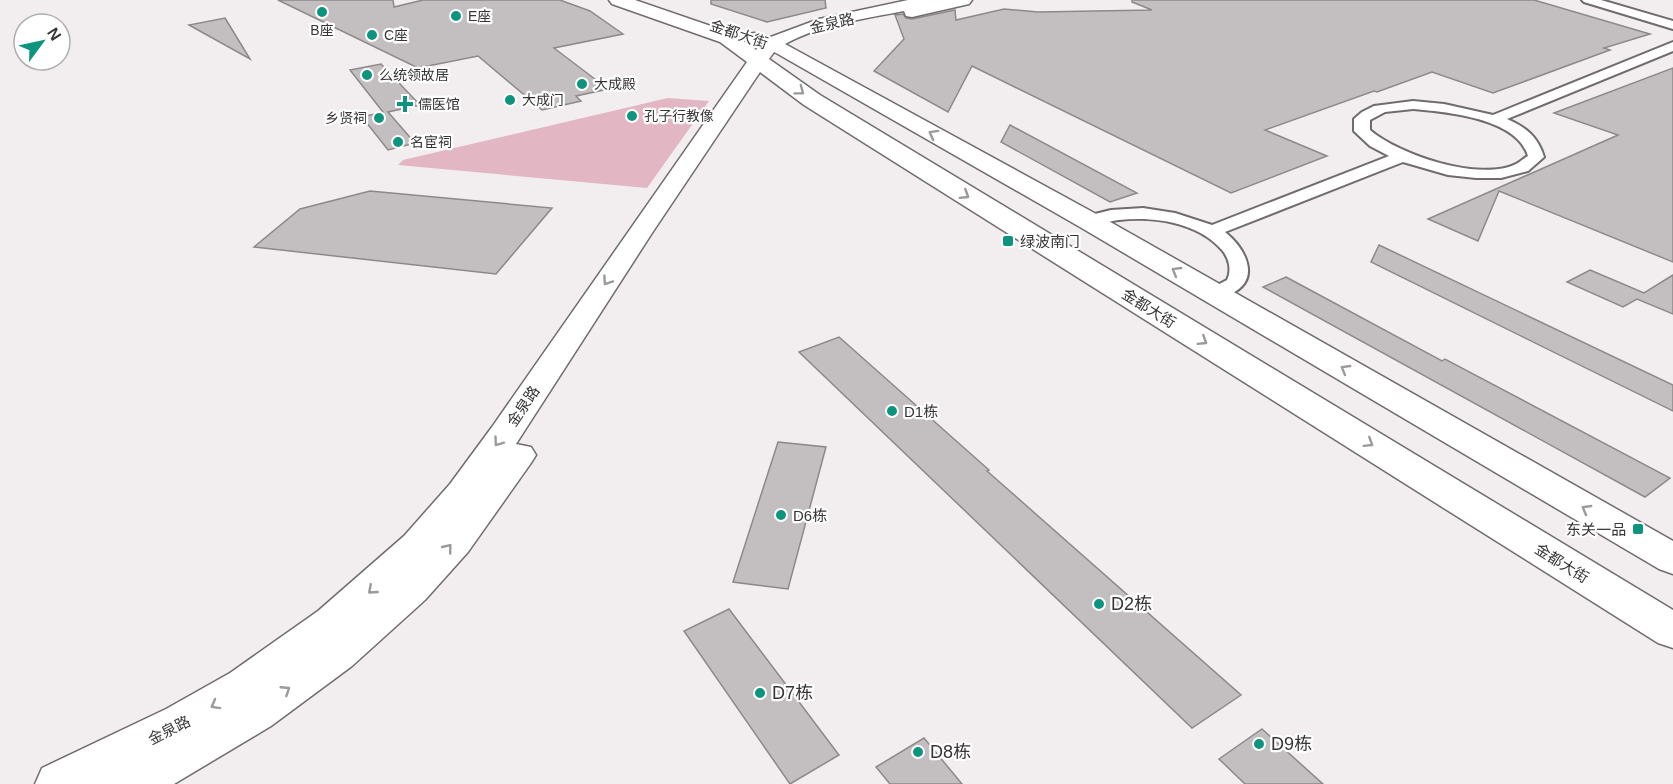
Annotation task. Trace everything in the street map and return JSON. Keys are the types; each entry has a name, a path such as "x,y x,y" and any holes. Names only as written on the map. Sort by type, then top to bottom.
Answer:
{"main road":[{"name":"金都大街","path":"618,0 771,56 812,100 1673,631"},
{"name":"金都大街","path":"644,0 771,56 1089,221 1673,559"},
{"path":"771,56 804,39 820,34 963,0"},
{"name":"金泉路","path":"128,784 178,759 294,685 400,599 444,554 536,430 771,56 780,38 805,29 919,1"},
{"name":"金泉路","path":"59,784 172,729 224,700 295,652 396,568 431,531 514,421 672,183 771,56"}],"street":[{"path":"1588,0 1673,25"},
{"path":"1610,6 1628,0"},
{"path":"1493,120 1673,46"},
{"path":"1413,105 1461,111 1493,120 1518,131 1533,144 1536,157 1532,162 1515,170 1470,172 1434,167 1401,157 1367,138 1360,124 1367,114 1386,107 1413,105"},
{"path":"1212,231 1401,157"},
{"path":"1089,221 1118,214 1153,214 1175,218 1212,231 1233,250 1239,276 1235,283 1215,294"}],"shaded area":[{"path":"668,98 709,101 647,188 398,165 403,160"}],"building":[{"path":"278,0 393,0 394,7 423,0 560,0 590,11 623,34 554,48 608,89 576,96 581,101 542,110 478,56 418,68"},
{"path":"711,0 825,0 826,8 767,22 711,4"},
{"path":"1132,0 1534,0 1650,34 1604,48 1610,50 1493,93 1432,72 1265,130 1327,156 1231,193 972,66 948,112 874,71 904,39 895,15 903,14 906,18 912,19 955,10 956,20 1004,9 1038,12 1152,10"},
{"path":"225,18 250,59 189,25"},
{"path":"381,64 420,105 388,112 415,143 388,150 362,117 383,112 350,70"},
{"path":"1673,68 1673,262 1499,191 1478,241 1428,219 1618,135 1554,113"},
{"path":"1010,125 1137,193 1110,202 1001,142"},
{"path":"370,191 552,208 496,274 254,247 300,209"},
{"path":"1379,245 1673,385 1673,411 1371,262"},
{"path":"1590,270 1644,293 1673,275 1673,314 1637,299 1623,307 1567,282"},
{"path":"1286,277 1442,361 1445,359 1670,478 1645,497 1263,287"},
{"name":"D2栋","path":"839,337 1241,695 1192,728 799,352"},
{"name":"D6栋","path":"778,442 826,447 788,589 733,582"},
{"name":"D7栋","path":"729,609 839,755 790,784 684,631"},
{"name":"D9栋","path":"1262,729 1323,784 1245,784 1219,759"},
{"name":"D8栋","path":"924,738 962,784 890,784 876,767"}],"place":[{"name":"B座","path":"322,12"},
{"name":"E座","path":"456,16"},
{"name":"C座","path":"372,35"},
{"name":"么统领故居","path":"367,75"},
{"name":"大成殿","path":"582,84"},
{"name":"大成门","path":"510,100"},
{"name":"儒医馆","path":"405,104"},
{"name":"孔子行教像","path":"632,116"},
{"name":"乡贤祠","path":"379,118"},
{"name":"名宦祠","path":"398,142"},
{"name":"绿波南门","path":"1008,241"},
{"name":"D1栋","path":"892,411"},
{"name":"D6栋","path":"781,515"},
{"name":"东关一品","path":"1638,529"},
{"name":"D2栋","path":"1099,604"},
{"name":"D7栋","path":"760,693"},
{"name":"D9栋","path":"1259,744"},
{"name":"D8栋","path":"918,752"}]}
